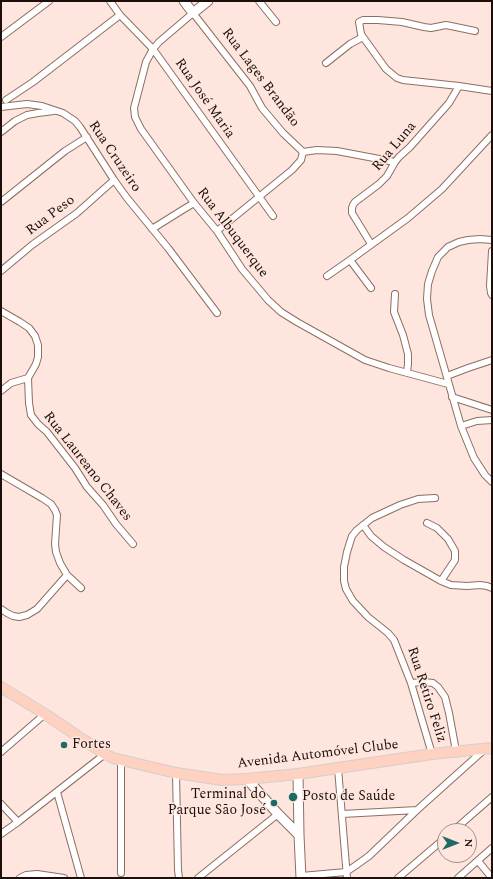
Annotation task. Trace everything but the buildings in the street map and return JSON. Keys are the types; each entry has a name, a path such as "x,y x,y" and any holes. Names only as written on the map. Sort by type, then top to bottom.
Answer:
{"main road":[{"name":"Avenida Automóvel Clube","path":"1,687 105,754 121,760 176,773 222,780 298,774 432,754 488,749"}],"street":[{"path":"1,37 49,1"},
{"name":"Rua José Maria","path":"110,1 120,15 153,49 273,216"},
{"name":"Rua Lages Brandão","path":"184,1 250,86 262,108 283,134 303,152"},
{"path":"193,13 208,1"},
{"path":"259,1 276,22"},
{"name":"Rua Albuquerque","path":"193,13 159,42 153,49 146,62 134,108 135,117 141,129 194,203 218,231 242,269 268,300 281,312 365,360 448,384"},
{"path":"1,94 7,103 120,15"},
{"path":"475,30 446,25 431,28 402,22 378,20 363,20 359,22 363,37 383,65 397,78 492,91"},
{"path":"326,63 350,44 363,37"},
{"name":"Rua Luna","path":"371,244 352,213 353,205 379,184 395,162 448,103 460,86"},
{"name":"Rua Cruzeiro","path":"1,107 7,103 42,106 57,110 75,121 80,126 127,198 217,313"},
{"path":"1,132 15,121 28,115 38,112 57,110"},
{"path":"327,276 408,218 442,189 492,135"},
{"path":"1,202 65,151 87,137"},
{"path":"218,231 298,164 303,152 317,150 337,151 395,162"},
{"name":"Rua Peso","path":"1,271 32,245 77,213 114,180"},
{"path":"152,229 194,203"},
{"path":"492,240 468,240 448,247 438,257 432,271 428,284 427,299 429,315 461,426 474,458 492,482"},
{"path":"492,252 490,286 492,295"},
{"path":"350,260 371,288"},
{"path":"395,294 394,312 403,335 408,354 407,372"},
{"path":"1,310 29,328 35,336 38,345 38,357 36,364 28,378 11,383 1,391"},
{"path":"447,376 492,360"},
{"name":"Rua Laureano Chaves","path":"28,378 31,415 63,452 87,487 133,544"},
{"path":"452,397 492,410"},
{"path":"461,426 477,421 492,420"},
{"path":"1,474 42,498 55,510 57,515 55,544 56,552 60,563 68,575 81,588"},
{"name":"Rua Retiro Feliz","path":"432,754 411,683 394,640 388,633 368,617 353,601 346,589 344,581 344,566 352,536 372,518 407,502 418,499 435,498"},
{"path":"427,523 437,528 448,539 455,551 455,560 441,581"},
{"path":"363,525 371,536 384,548 441,581 451,585 480,585 492,588"},
{"path":"1,609 13,616 20,617 28,615 37,608 68,575"},
{"path":"411,683 433,683 445,697 456,751"},
{"path":"1,752 45,714"},
{"path":"298,774 301,877 347,875 417,810 488,749"},
{"path":"1,834 105,754"},
{"path":"121,760 121,873"},
{"path":"338,768 347,875"},
{"path":"176,773 179,878"},
{"path":"247,779 299,835"},
{"path":"57,792 81,878"},
{"path":"462,823 492,797"},
{"path":"1,804 18,822"},
{"path":"342,814 417,810"},
{"path":"198,878 278,814"},
{"path":"398,878 437,845"},
{"path":"458,878 478,862 492,848"},
{"path":"478,862 492,878"},
{"path":"20,878 26,875 37,874 64,878"}],"place":[{"name":"Fortes","path":"64,745"},
{"name":"Posto de Saúde","path":"293,797"},
{"name":"Terminal do Parque São José","path":"274,803"}]}
